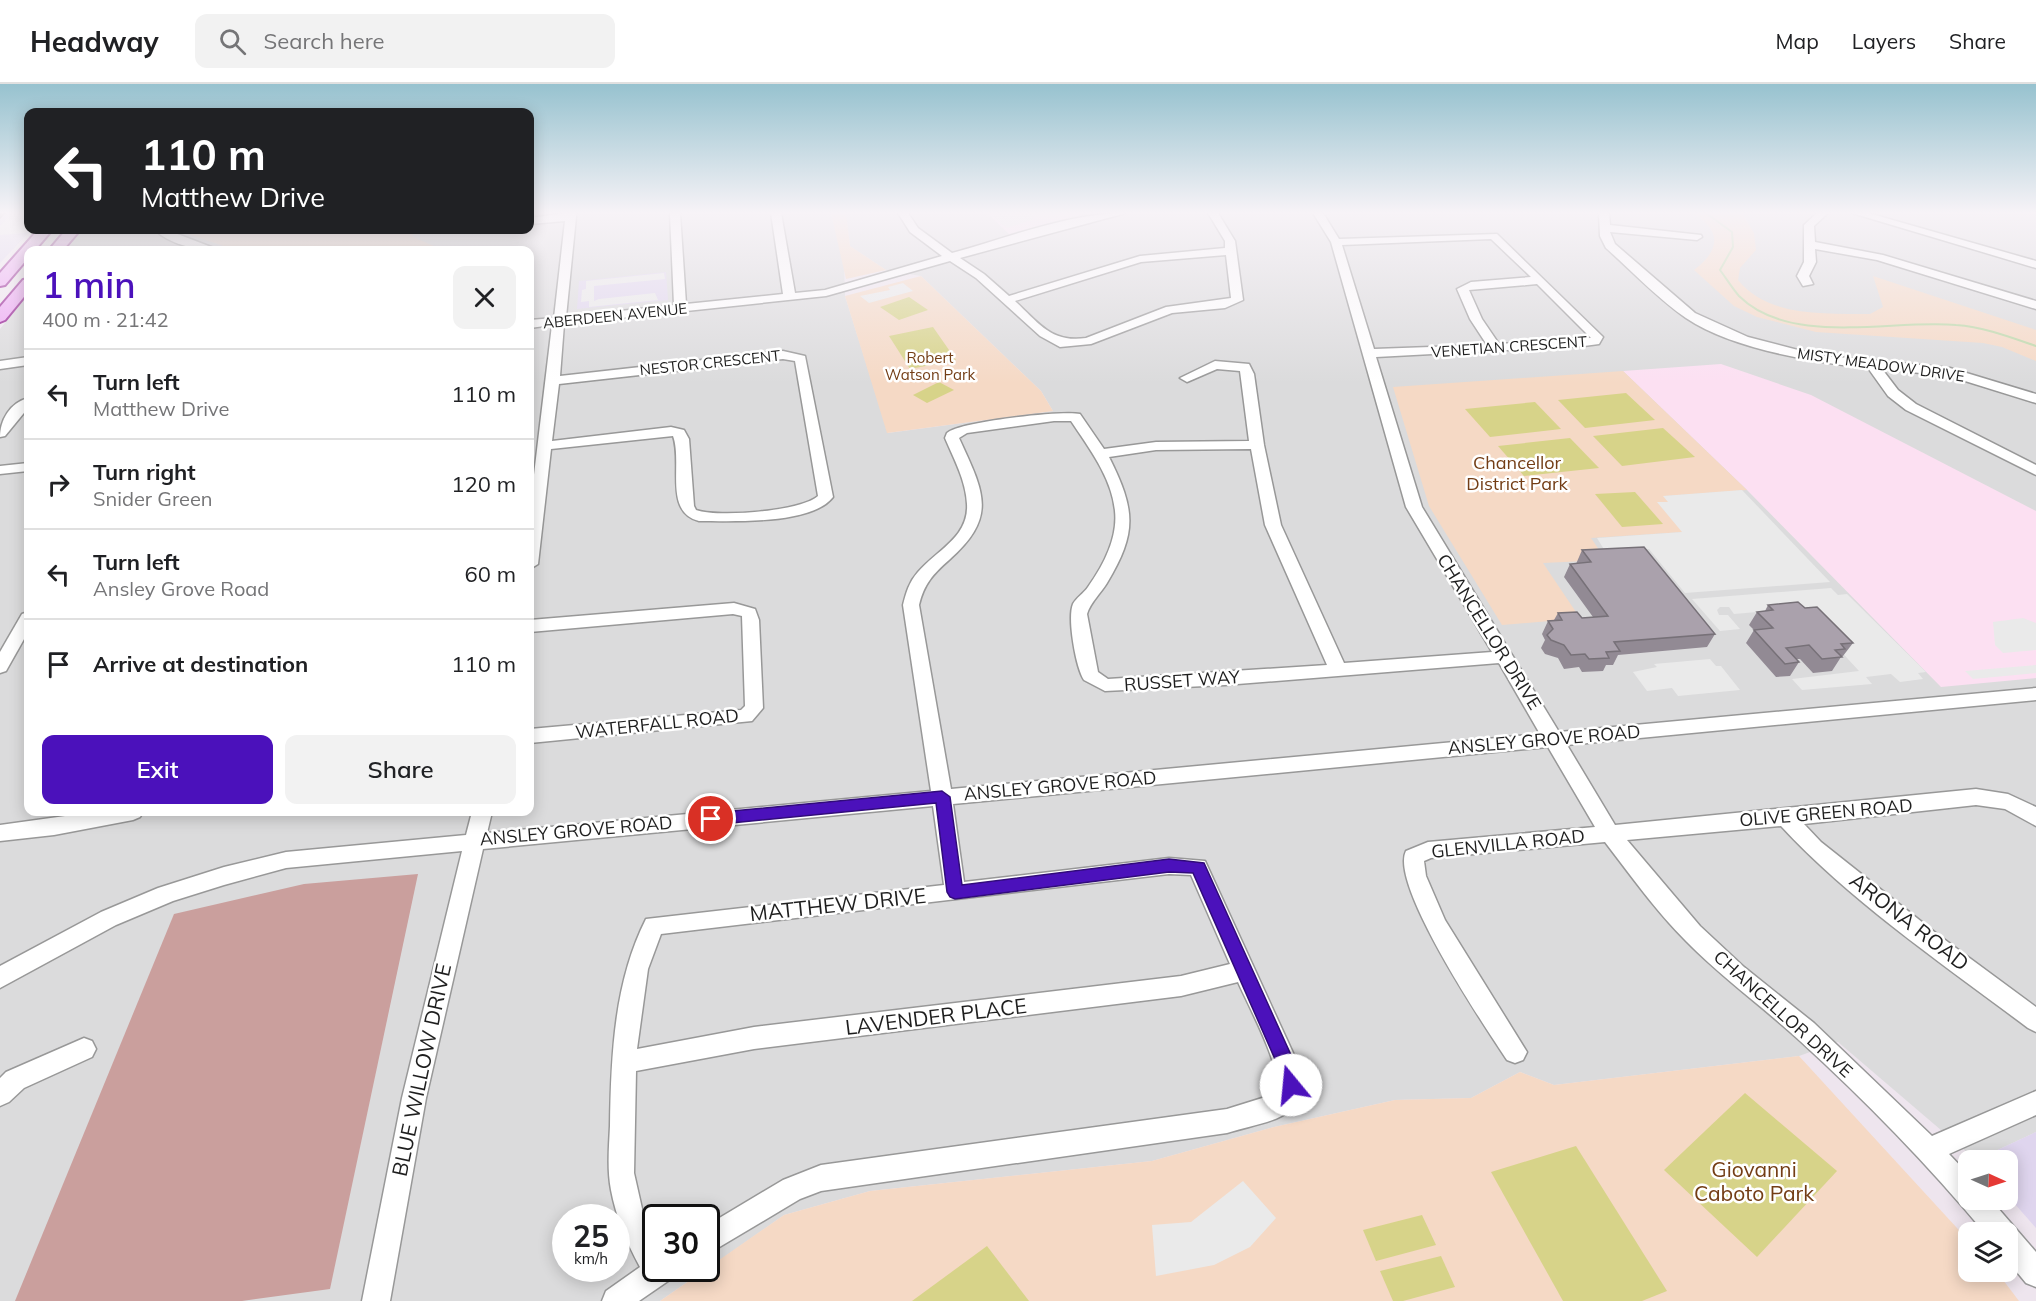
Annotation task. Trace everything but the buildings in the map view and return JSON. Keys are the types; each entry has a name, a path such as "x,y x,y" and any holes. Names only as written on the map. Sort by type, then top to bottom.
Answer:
{"main road":[{"path":"0,282 11,270"},
{"path":"0,317 24,288"}],"street":[{"path":"534,533 565,270"},
{"path":"678,270 680,310"},
{"path":"785,270 790,298"},
{"name":"ABERDEEN AVENUE","path":"534,324 790,298 841,289 909,270"},
{"path":"970,270 1058,343 1077,343 1167,311 1199,305 1234,303 1238,295 1234,270"},
{"path":"1008,300 1105,270"},
{"name":"CHANCELLOR DRIVE","path":"1344,270 1414,507 1610,834 1648,884 1692,933 1736,974 1806,1031 1900,1120 1958,1182"},
{"name":"VENETIAN CRESCENT","path":"1368,353 1431,352 1595,340 1597,337 1529,270"},
{"name":"MISTY MEADOW DRIVE","path":"1637,270 1691,316 1744,340 1804,357 1959,374 2036,399"},
{"path":"1806,270 1803,276 1807,284"},
{"path":"1921,270 2036,305"},
{"path":"1496,348 1476,319 1463,289 1471,285 1539,280"},
{"name":"NESTOR CRESCENT","path":"545,446 670,431 679,434 682,439 686,506 691,513 699,516 813,508 826,497 801,359 798,356 783,355 553,381"},
{"path":"0,360 24,359"},
{"path":"0,365 24,360"},
{"path":"1187,378 1215,365 1244,367 1248,374 1257,445 1273,525 1337,668"},
{"path":"1872,365 1893,393 1911,407 2036,471"},
{"path":"0,433 18,409 24,405"},
{"name":"RUSSET WAY","path":"942,797 911,607 912,593 921,577 963,540 972,528 975,518 974,495 952,438 954,433 964,429 1068,416 1079,420 1100,454 1118,492 1123,511 1122,529 1114,559 1094,592 1081,605 1079,614 1090,676 1105,685 1225,679 1337,668 1502,657"},
{"path":"1100,454 1156,446 1257,445"},
{"path":"0,470 24,467"},
{"name":"WATERFALL ROAD","path":"534,626 734,608 749,613 752,620 755,693 754,708 746,716 534,736"},
{"path":"0,667 24,625"},
{"name":"ANSLEY GROVE ROAD","path":"6,971 97,923 222,876 286,860 2036,694"},
{"path":"942,797 955,892"},
{"name":"OLIVE GREEN ROAD","path":"1610,834 1976,797 2005,799 2019,804 2036,818"},
{"path":"0,833 97,816"},
{"name":"BLUE WILLOW DRIVE","path":"376,1301 414,1098 481,816"},
{"name":"ARONA ROAD","path":"1786,818 1814,848 1929,941 2036,1021"},
{"name":"GLENVILLA ROAD","path":"1515,1052 1486,1009 1421,894 1414,874 1413,857 1428,850 1610,834"},
{"name":"MATTHEW DRIVE","path":"642,1245 621,1177 621,1097 626,1062 627,1030 639,961 645,939 654,926 1169,866 1198,867 1287,1066 1291,1085 1290,1097 1283,1103 1227,1121 821,1178 792,1189 720,1233"},
{"name":"LAVENDER PLACE","path":"626,1062 754,1038 1181,986 1245,970"},
{"path":"0,1094 15,1080 84,1049"},
{"path":"1929,1151 1961,1134 2036,1103"},
{"path":"1982,1210 1993,1222"},
{"path":"2018,1252 2036,1273"},
{"name":"MATTHEW DRIVE","path":"616,1301 642,1281"}],"shaded area":[{"path":"534,270 844,270 845,296 888,433 1053,411 1041,391 921,276 886,270 2036,270 2036,1132 1997,1150 1964,1150 1838,1042 1799,1056 1554,1085 1520,1072 1471,1098 1395,1100 1274,1127 1152,1161 870,1191 784,1215 720,1260 720,1204 642,1204 642,1282 687,1282 660,1301 0,1301 0,329 24,300 24,816 534,816"},
{"path":"666,272 668,300 577,309 579,281"},
{"path":"664,273 665,279 594,286 594,301 655,293 658,300 589,307 589,301 581,302 582,290 586,289 586,281"},
{"path":"903,283 913,291 869,303 860,296 890,290 888,287"},
{"path":"1721,364 1811,395 2036,511 2036,678 1941,687 1747,490 1623,371"},
{"path":"1742,490 1830,582 1685,593 1649,549 1605,551 1597,538 1682,532 1657,502 1668,502 1663,496"},
{"path":"1831,588 1838,595 1847,594 1926,672 1918,673 1923,679 1900,682 1891,674 1866,677 1872,684 1802,690 1792,679 1859,671 1801,608 1734,614 1729,607 1720,607 1717,610 1719,615 1728,615 1740,629 1720,631 1692,599"},
{"path":"2023,618 2036,623 2036,650 2003,653 1995,645 1993,622"},
{"path":"1710,659 1716,666 1721,666 1740,690 1678,696 1672,688 1647,691 1633,672 1657,667 1654,664"},
{"path":"2036,665 2036,673 1973,679 1965,671"},
{"path":"418,874 330,1289 242,1301 15,1301 174,914 304,884"},
{"path":"2036,1132 2036,1228 2018,1208 2018,1150 1997,1150"},
{"path":"1243,1181 1276,1218 1250,1247 1214,1265 1156,1276 1152,1225 1191,1222"}],"green space":[{"path":"844,270 886,270 846,279"},
{"path":"1694,270 1740,270 1738,280 1765,301 1799,311 1817,313 1870,314 1883,307 1873,276 2036,330 2036,361 2002,347 1983,343 1816,332 1757,317 1734,306"},
{"name":"Robert Watson Park","path":"921,276 1041,391 1053,411 887,433 845,296"},
{"path":"909,297 928,310 899,320 880,307"},
{"path":"933,327 956,360 910,369 889,336"},
{"name":"Chancellor District Park","path":"1623,371 1747,490 1664,496 1669,502 1658,503 1683,532 1591,538 1606,560 1543,563 1584,624 1561,620 1502,625 1429,506 1393,387"},
{"path":"939,382 954,390 927,403 913,395"},
{"path":"1626,393 1655,420 1585,428 1558,400"},
{"path":"1535,402 1561,429 1490,437 1465,409"},
{"path":"1663,428 1695,457 1622,466 1593,436"},
{"path":"1570,438 1599,468 1524,476 1498,446"},
{"path":"1635,492 1663,524 1622,527 1595,494"},
{"name":"Giovanni Caboto Park","path":"1799,1056 1958,1229 1958,1282 2005,1282 2019,1301 660,1301 687,1282 720,1282 720,1259 784,1215 870,1191 1152,1161 1274,1127 1395,1100 1471,1098 1520,1072 1554,1085"},
{"path":"1745,1093 1837,1171 1757,1257 1664,1170"},
{"path":"1576,1146 1667,1291 1642,1301 1563,1301 1491,1172"},
{"path":"1422,1215 1436,1245 1376,1261 1363,1230"},
{"path":"987,1246 1029,1301 912,1301"},
{"path":"1441,1256 1455,1287 1403,1301 1393,1301 1380,1271"}],"waterway":[{"path":"1720,270 1739,296 1760,312 1785,321 1813,326 1843,327 1956,325 1997,333 2036,346"}],"route":[{"path":"711,819 942,797 955,892 1169,866 1198,867 1231,936 1287,1066 1291,1085"}]}
